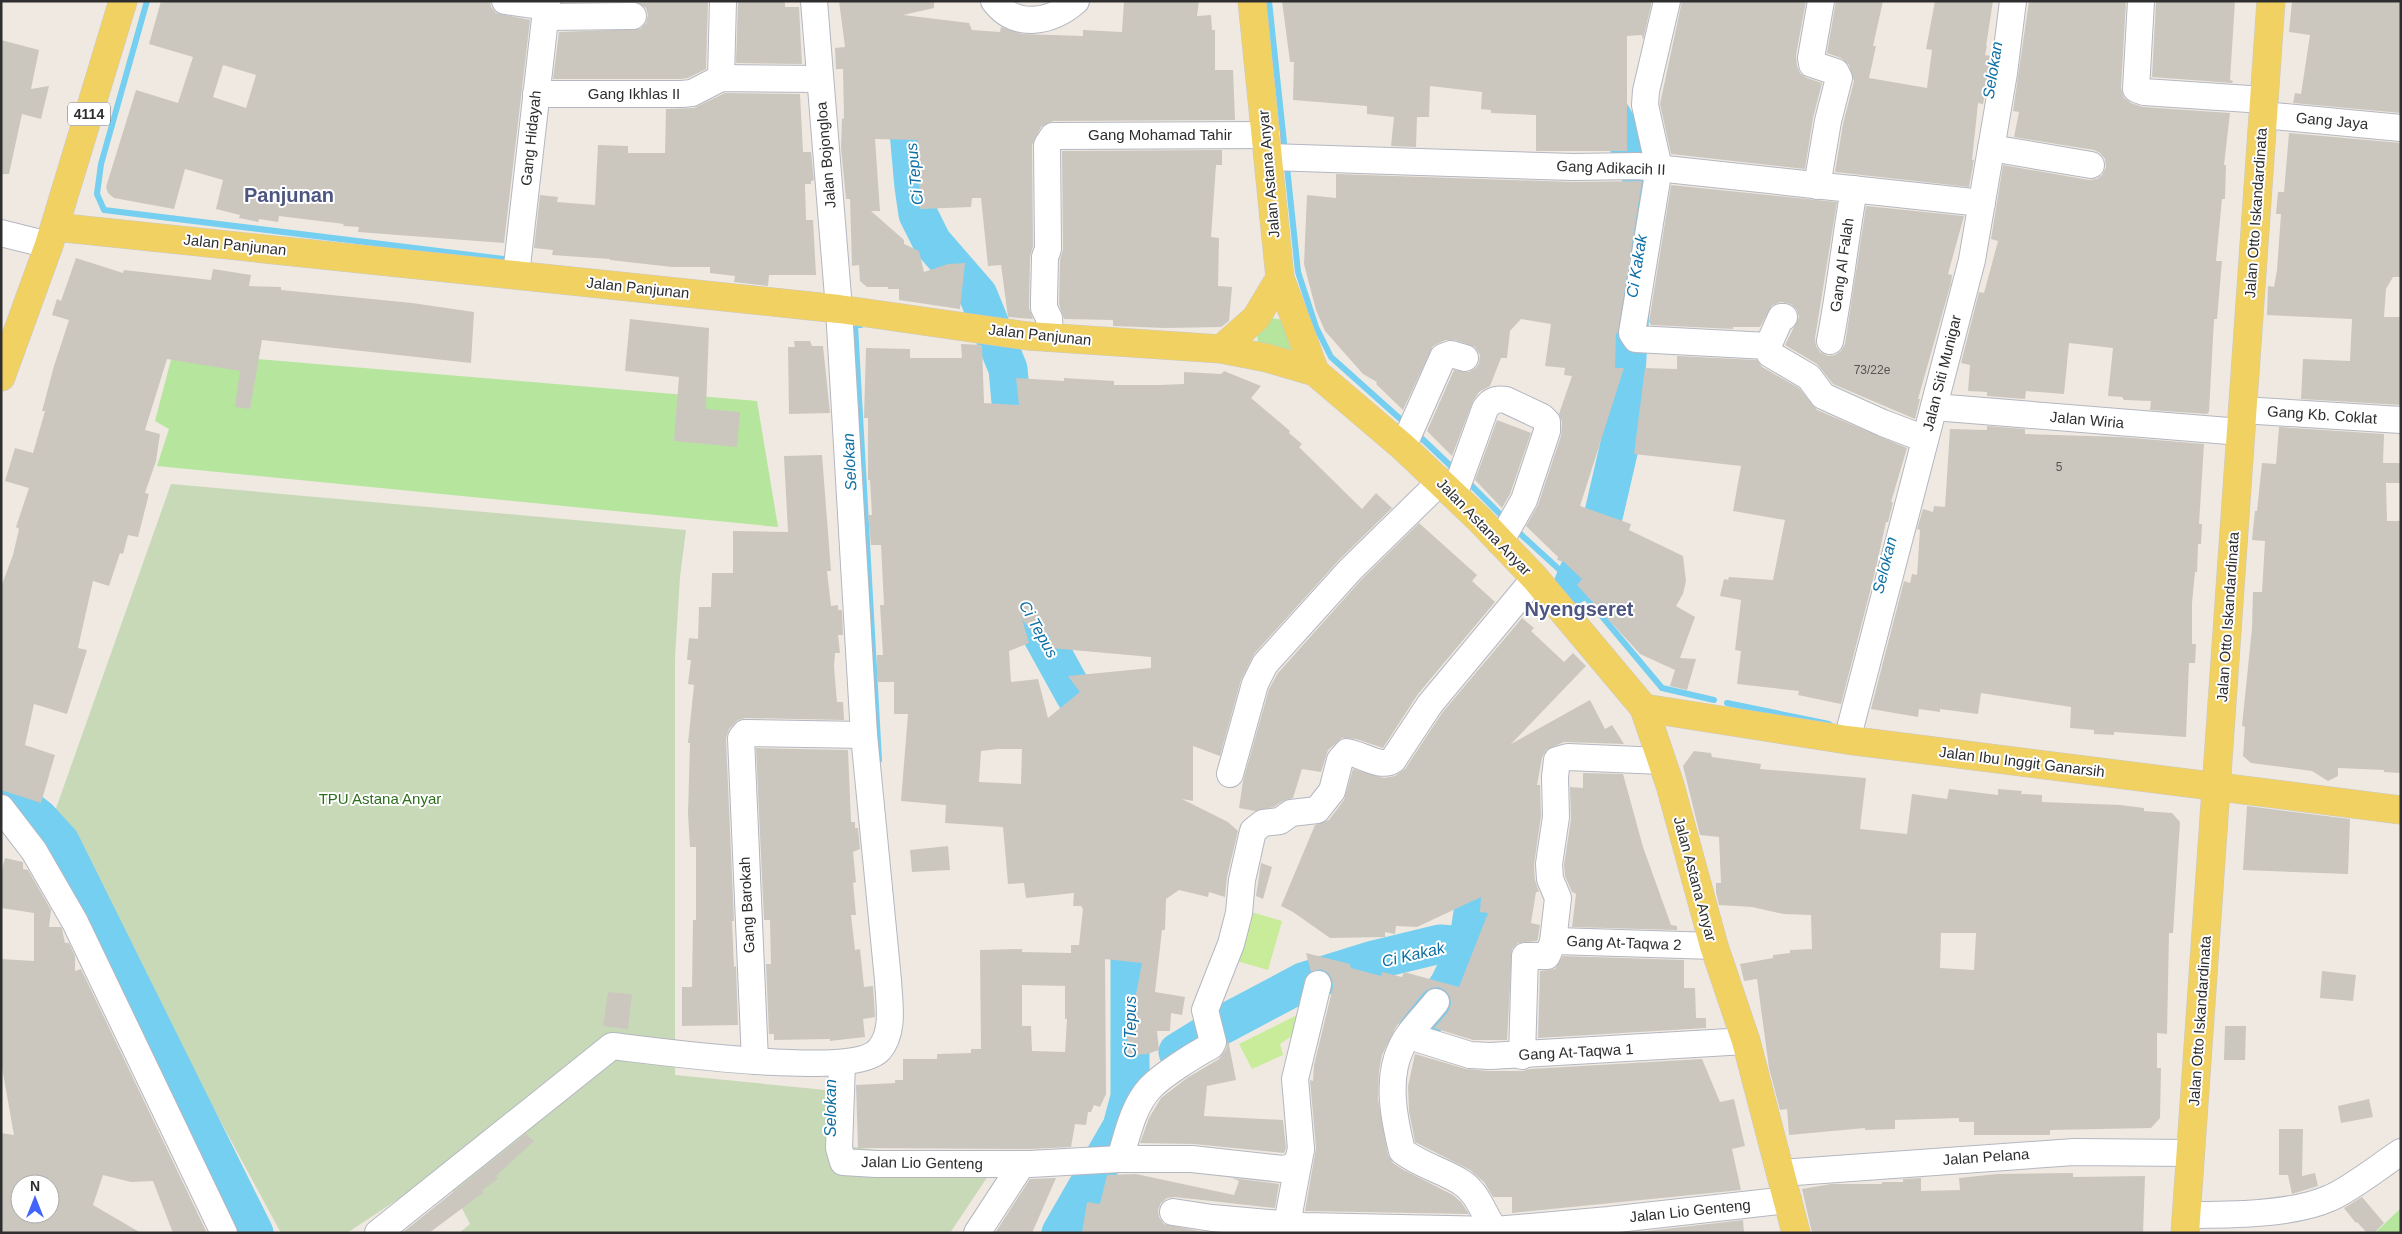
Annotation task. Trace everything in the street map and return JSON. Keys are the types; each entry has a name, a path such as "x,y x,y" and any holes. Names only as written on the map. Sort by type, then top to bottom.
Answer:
{"main road":[{"name":"4114","path":"2,373 52,236 123,1"},
{"name":"Jalan Astana Anyar","path":"1252,1 1280,278 1315,372 1404,447 1500,542 1535,578 1644,708 1662,760 1714,946 1746,1042 1796,1233"},
{"name":"Jalan Otto Iskandardinata","path":"2185,1224 2271,1"},
{"name":"Jalan Panjunan","path":"52,236 516,275 839,310 1039,337 1221,350 1267,358 1315,372"},
{"path":"1221,350 1256,318 1280,278"},
{"name":"Jalan Ibu Inggit Ganarsih","path":"1644,708 1847,740 2401,810"}],"street":[{"path":"505,1 547,9 633,16"},
{"path":"721,78 723,1"},
{"name":"Jalan Bojongloa","path":"814,1 839,310 864,735 890,1015 886,1039 878,1052 842,1063"},
{"path":"994,1 1020,20 1042,20 1056,16 1076,1"},
{"path":"1667,1 1646,91 1645,105 1649,167 1631,327 1636,339 1768,346"},
{"path":"1817,186 1828,121 1839,78 1836,72 1812,64 1811,58 1822,1"},
{"name":"Jalan Siti Munigar","path":"1847,740 1925,439 1937,407 1972,260 2004,73 2014,1"},
{"name":"Gang Jaya","path":"2141,1 2136,89 2144,92 2401,128"},
{"name":"Gang Hidayah","path":"516,275 547,9"},
{"name":"Gang Ikhlas II","path":"536,94 682,94 692,93 721,78 820,79"},
{"name":"Gang Mohamad Tahir","path":"1039,337 1049,318 1044,308 1044,273 1048,249 1047,145 1053,136 1268,146"},
{"name":"Gang Adikacih II","path":"1268,146 1573,167 1649,167 1982,203"},
{"path":"1991,148 2091,165"},
{"name":"Gang Al Falah","path":"1830,340 1841,283 1842,260 1854,189"},
{"path":"1,233 52,236"},
{"path":"1784,317 1781,317 1768,346 1770,354 1808,377 1823,396 1883,424 1925,439"},
{"path":"1404,447 1443,357 1451,354 1465,358"},
{"path":"1230,774 1254,684 1265,664 1350,570 1447,488 1485,409 1488,404 1500,399 1542,417 1547,422 1547,431 1524,500 1500,542"},
{"name":"Jalan Wiria","path":"1937,407 2242,421"},
{"name":"Gang Kb. Coklat","path":"2242,421 2401,420"},
{"path":"1301,1149 1297,1163 1291,1168 1283,1169 1178,1159 1122,1156 1141,1102 1150,1088 1211,1046 1213,1042 1204,1010 1231,944 1239,913 1242,880 1250,841 1254,831 1264,823 1280,821 1291,813 1317,810 1332,791 1340,760 1347,752 1380,763 1389,763 1393,760 1430,704 1535,578"},
{"name":"Gang Barokah","path":"755,1061 741,738 745,733 864,735"},
{"path":"1553,942 1558,898 1550,879 1549,864 1556,817 1555,777 1557,760 1568,757 1662,760"},
{"path":"1,808 34,851 75,922 224,1233"},
{"name":"Gang At-Taqwa 2","path":"1522,1056 1523,957 1547,956 1553,942 1556,941 1714,946"},
{"path":"1298,1228 1301,1149 1295,1079 1318,984"},
{"path":"1436,1002 1412,1038 1401,1047 1395,1065 1395,1121 1402,1151 1420,1163 1461,1182 1474,1195 1496,1231"},
{"name":"Gang At-Taqwa 1","path":"1412,1038 1470,1055 1522,1056 1746,1042"},
{"path":"378,1233 612,1046 755,1061 842,1063"},
{"name":"Jalan Lio Genteng","path":"842,1063 839,1148 844,1162 876,1164 1069,1163 1122,1156"},
{"name":"Jalan Pelana","path":"1781,1173 2074,1152 2191,1153"},
{"path":"2185,1224 2232,1214 2296,1208 2330,1198 2401,1152"},
{"path":"977,1233 1022,1164"},
{"name":"Jalan Lio Genteng","path":"1174,1212 1298,1228 1496,1231 1788,1200"}],"green space":[{"path":"1271,318 1285,320 1294,345 1290,351 1258,346 1257,332"},
{"path":"173,352 757,401 778,527 157,466 169,429 155,421"},
{"name":"TPU Astana Anyar","path":"171,484 686,530 680,577 675,657 675,1075 846,1092 847,1146 994,1167 950,1233 459,1233 470,1224 442,1170 347,1233 281,1233 54,814"},
{"path":"1248,911 1282,921 1268,970 1233,960"},
{"path":"1301,1013 1299,1031 1280,1044 1283,1055 1252,1069 1239,1044"},
{"path":"2401,1208 2401,1233 2375,1233 2377,1231"}],"building":[{"path":"161,1 490,1 491,7 496,13 530,20 504,243 358,232 359,227 279,216 278,222 259,219 258,222 239,218 240,215 216,209 223,180 185,169 174,209 114,198 108,193 106,187 136,90 178,103 193,57 149,44","holes":["223,65 256,75 246,108 213,97"]},
{"path":"634,1 708,1 706,69 688,78 681,79 553,79 559,32 640,29 646,23 648,15 646,8"},
{"path":"738,1 785,1 785,7 799,7 802,64 736,63"},
{"path":"839,1 934,1 934,8 903,15 969,23 972,30 1000,32 1001,27 1022,34 1083,36 1083,30 1122,32 1124,1 1199,1 1197,16 1211,15 1212,30 1215,30 1215,70 1233,70 1235,120 1053,121 1041,127 1032,145 1033,246 1030,257 1029,308 1033,319 1008,317 1001,265 988,266 981,198 972,198 971,207 920,209 918,140 875,139 880,211 871,211 904,240 904,244 919,251 924,272 948,264 965,263 960,309 899,300 899,289 867,287 860,281 859,265 852,266 850,199 846,199 841,148 842,119 844,118 843,69 836,69 835,48 845,47"},
{"path":"1282,1 1652,1 1643,40 1642,35 1627,36 1627,151 1536,151 1536,115 1491,113 1491,110 1481,109 1482,92 1430,86 1429,117 1417,117 1416,147 1391,146 1394,117 1367,114 1367,106 1293,100 1294,62 1290,62"},
{"path":"1682,1 1806,1 1796,55 1797,66 1800,73 1807,78 1822,83 1813,118 1805,169 1671,154 1660,104"},
{"path":"1836,1 1883,1 1873,46 1876,46 1869,78 1927,88 1932,50 1926,49 1935,1 1993,1 1985,55 1991,56 1983,104 1978,103 1972,160 1974,160 1969,187 1835,172 1843,124 1854,81 1849,65 1841,58 1827,53"},
{"path":"2029,1 2126,1 2121,88 2124,98 2131,103 2143,107 2230,113 2224,165 2226,165 2225,199 2222,199 2216,261 2222,261 2217,319 2214,319 2209,412 2207,414 2150,410 2151,401 2124,400 2122,397 2108,396 2113,348 2069,343 2064,394 2026,391 2025,399 1987,396 1987,392 1968,391 1970,365 1961,363 1979,292 1984,293 1998,241 1991,239 2003,165 2089,180 2097,179 2102,175 2106,167 2105,159 2094,150 2014,137 2019,112 2013,111"},
{"path":"2156,1 2235,1 2230,80 2233,81 2232,83 2152,77"},
{"path":"2292,1 2401,1 2401,113 2293,103 2295,93 2301,94 2310,35 2289,32"},
{"path":"1,40 39,50 31,89 49,86 41,119 22,114 9,174 1,174"},
{"path":"725,93 800,94 803,152 811,152 814,180 811,181 811,184 805,184 806,220 813,220 816,275 769,275 768,286 734,282 735,276 710,273 710,267 672,267 610,259 552,255 553,250 534,248 540,195 558,197 557,202 595,205 598,145 628,146 628,153 665,153 666,109 694,108"},
{"path":"2289,133 2401,143 2401,277 2393,277 2386,289 2384,317 2401,317 2401,405 2301,399 2303,359 2350,361 2352,319 2267,315 2268,286 2274,287 2277,270 2281,214 2276,214 2278,192 2284,192"},
{"path":"1222,150 1222,165 1216,165 1211,237 1219,238 1218,286 1232,287 1229,321 1221,327 1165,328 1113,326 1113,320 1064,319 1059,304 1060,260 1063,249 1062,151"},
{"path":"1336,174 1573,182 1642,181 1618,333 1616,333 1615,368 1624,368 1580,506 1631,524 1629,530 1683,556 1686,581 1683,594 1676,606 1695,617 1680,658 1696,659 1687,690 1670,686 1675,670 1640,654 1577,585 1582,579 1564,562 1557,560 1558,557 1526,526 1538,505 1561,436 1562,422 1559,414 1572,376 1564,375 1565,368 1545,366 1551,324 1521,319 1510,331 1507,358 1501,358 1490,386 1479,392 1473,401 1452,456 1427,431 1454,370 1469,372 1476,368 1479,363 1480,355 1475,347 1455,340 1446,340 1433,346 1403,410 1376,384 1377,382 1363,374 1325,331 1316,310 1304,264 1307,195 1336,198"},
{"path":"1671,185 1837,202 1815,338 1816,346 1820,352 1828,356 1835,355 1841,351 1845,344 1866,206 1964,216 1948,274 1952,275 1951,283 1918,399 1920,399 1915,419 1833,384 1817,364 1785,345 1799,317 1797,310 1791,304 1781,302 1772,305 1760,327 1733,327 1733,329 1651,325 1649,322"},
{"path":"76,258 123,273 124,270 211,280 213,269 251,275 249,286 281,287 281,290 412,303 474,312 471,363 262,340 250,409 235,407 240,371 167,359 145,430 160,434 156,461 145,493 149,494 138,537 128,535 123,554 120,553 109,586 93,581 78,648 87,650 67,714 34,704 25,745 55,755 41,803 1,790 1,587 13,555 19,529 16,527 29,488 5,481 15,448 33,453 45,411 42,411 54,366 69,320 52,315 57,299 61,301"},
{"path":"630,319 709,328 706,409 740,412 737,447 674,441 679,377 625,371"},
{"path":"794,341 810,341 812,346 823,346 830,413 789,414 788,347 795,347"},
{"path":"961,344 982,345 984,403 1019,405 1016,378 1064,381 1064,378 1114,381 1114,385 1160,385 1184,384 1184,372 1221,374 1224,371 1261,386 1251,398 1290,431 1289,433 1302,444 1299,447 1362,509 1376,493 1392,508 1339,560 1254,654 1241,680 1220,756 1193,746 1193,801 1182,799 1228,822 1238,831 1227,877 1225,897 1209,892 1208,897 1179,890 1166,899 1165,930 1162,930 1155,992 1185,997 1182,1015 1171,1013 1170,1031 1157,1031 1159,1050 1147,1054 1124,1056 1142,963 1105,959 1106,1094 1100,1107 1094,1105 1091,1112 1088,1112 1086,1125 1075,1124 1071,1147 1030,1149 858,1148 856,1085 895,1083 895,1080 903,1080 903,1059 937,1059 937,1054 971,1053 971,1049 981,1049 980,950 1022,949 1022,952 1071,953 1071,945 1079,945 1083,909 1081,906 1073,906 1074,893 1026,898 1024,883 1008,884 1003,827 945,823 946,805 901,801 908,714 894,714 894,682 877,682 877,655 883,655 880,605 884,605 881,545 871,545 868,515 872,515 870,480 868,480 868,418 864,418 866,348 910,349 910,358 962,358","holes":["1022,619 1038,639 1049,635 1050,648 1151,657 1151,668 1068,676 1080,692 1048,718 1038,679 1011,682 1009,651 1029,643","1022,749 1021,784 979,782 981,751","1022,985 1065,986 1065,1019 1067,1019 1065,1052 1032,1051 1031,1026 1022,1026"]},
{"path":"1677,356 1757,360 1762,367 1799,388 1817,410 1907,448 1891,502 1893,502 1888,522 1886,522 1841,704 1798,695 1799,691 1737,684 1741,651 1735,650 1741,600 1720,596 1724,579 1728,580 1729,577 1773,580 1785,520 1733,511 1741,466 1634,454 1645,368 1677,369"},
{"path":"1497,420 1531,433 1510,494 1502,508 1475,480"},
{"path":"1987,426 2025,429 2025,434 2121,437 2204,444 2199,524 2202,524 2201,544 2198,544 2197,572 2195,572 2192,603 2192,644 2196,644 2195,663 2189,663 2186,737 2114,732 2114,735 2094,734 2094,730 2070,728 2071,707 1981,693 1978,714 1940,709 1940,712 1919,709 1918,717 1871,709 1904,581 1910,583 1912,574 1917,575 1920,530 1917,529 1923,509 1933,512 1934,506 1945,507 1950,429 1987,430"},
{"path":"2279,427 2384,434 2383,463 2401,463 2401,483 2386,483 2387,521 2401,521 2401,773 2384,772 2384,770 2338,768 2338,776 2328,781 2312,771 2251,763 2243,756 2245,727 2242,726 2252,628 2253,592 2262,592 2265,541 2252,540 2255,511 2257,511 2262,463 2276,464"},
{"path":"822,455 831,571 827,571 831,606 838,605 838,610 842,610 843,635 838,635 840,653 835,653 834,667 837,702 843,702 844,720 745,718 738,720 729,729 726,739 734,921 732,921 738,1025 682,1026 682,987 692,987 693,920 696,920 696,847 690,847 688,814 690,743 688,743 694,685 688,684 691,660 687,660 689,638 698,639 699,607 711,607 712,573 733,573 733,531 788,532 784,456"},
{"path":"1419,523 1477,575 1472,581 1495,602 1418,694 1383,748 1356,739 1342,738 1328,750 1321,772 1302,769 1293,798 1283,801 1274,807 1255,811 1239,808 1243,781 1269,689 1278,673 1361,580"},
{"path":"1522,618 1534,628 1531,631 1564,662 1573,653 1586,666 1511,744 1590,700 1605,729 1612,725 1624,744 1564,742 1546,750 1542,758 1537,785 1540,785 1541,816 1534,865 1535,880 1539,892 1536,892 1531,923 1540,925 1537,941 1518,943 1512,949 1507,1040 1473,1040 1434,1028 1448,1012 1451,1004 1450,997 1446,991 1439,987 1431,988 1424,992 1396,1027 1382,1055 1379,1071 1378,1099 1388,1155 1393,1163 1402,1169 1453,1195 1461,1202 1469,1214 1305,1211 1316,1148 1310,1080 1313,1081 1314,1065 1333,987 1332,979 1328,973 1321,969 1311,972 1306,953 1350,964 1351,968 1381,976 1382,972 1402,977 1404,972 1459,987 1488,913 1480,912 1481,897 1417,927 1396,926 1395,934 1385,932 1385,937 1330,938 1293,912 1281,906 1315,825 1329,820 1344,800 1353,769 1384,778 1395,776 1405,769 1442,713"},
{"path":"756,748 848,750 851,822 855,822 855,828 858,828 860,849 853,852 856,882 853,883 856,915 851,915 855,950 860,949 864,987 873,986 874,999 875,1017 863,1019 865,1037 830,1041 830,1039 774,1040 774,1034 769,1034 766,964 771,964 770,920 764,920"},
{"path":"1694,751 1711,753 1712,757 1761,764 1760,769 1866,778 1860,829 1907,834 1912,794 1947,799 1949,789 1998,795 1998,789 2022,791 2021,794 2042,795 2042,802 2120,805 2144,808 2144,811 2172,813 2180,822 2173,933 2169,933 2167,1034 2157,1033 2157,1068 2161,1068 2160,1118 2151,1128 2050,1130 2050,1135 1974,1135 1974,1122 1959,1122 1959,1118 1895,1120 1895,1129 1865,1130 1865,1128 1789,1135 1787,1109 1780,1110 1769,1068 1757,979 1744,981 1740,964 1773,958 1773,955 1790,953 1790,950 1812,949 1811,915 1784,914 1752,907 1719,905 1716,883 1721,883 1719,837 1700,835 1683,766","holes":["1941,933 1976,933 1974,970 1940,968"]},
{"path":"1583,773 1623,774 1643,847 1671,925 1677,926 1677,930 1572,927 1576,894 1572,892 1565,876 1564,865 1571,819 1570,787 1583,788"},
{"path":"2247,806 2350,819 2348,874 2243,870"},
{"path":"948,846 950,870 912,872 910,850"},
{"path":"5,858 23,862 23,869 28,870 51,910 49,927 61,927 65,943 69,943 75,956 75,971 81,969 207,1233 173,1233 153,1181 131,1182 103,1175 93,1205 141,1233 1,1233 1,1133 14,1135 1,1062 1,959 34,961 34,913 1,908 1,873"},
{"path":"1261,863 1272,867 1263,899 1256,896"},
{"path":"1563,956 1684,960 1684,988 1695,988 1696,1018 1706,1018 1706,1028 1538,1038 1540,971 1555,969"},
{"path":"2322,971 2356,975 2353,1001 2320,998"},
{"path":"608,992 632,994 628,1029 603,1026"},
{"path":"2225,1026 2246,1026 2245,1060 2224,1060"},
{"path":"1228,1040 1236,1080 1207,1086 1204,1116 1283,1120 1286,1148 1284,1153 1194,1144 1140,1143 1149,1118 1161,1098 1187,1078 1219,1059 1226,1049"},
{"path":"1415,1054 1466,1069 1489,1071 1522,1071 1702,1059 1720,1102 1734,1099 1745,1146 1732,1149 1741,1190 1512,1213 1512,1197 1493,1197 1484,1182 1470,1170 1415,1142 1409,1111 1408,1086"},
{"path":"2369,1099 2373,1117 2341,1123 2338,1106"},
{"path":"2279,1129 2303,1129 2302,1176 2315,1173 2318,1186 2292,1194 2288,1175 2279,1175"},
{"path":"526,1134 534,1141 496,1176 498,1179 482,1190 484,1192 429,1233 402,1233"},
{"path":"2073,1173 2073,1177 2145,1176 2143,1233 1812,1233 1802,1189 1831,1184 1882,1184 1882,1182 1903,1182 1903,1179 1921,1178 1921,1191 1960,1190 1959,1178 1997,1174"},
{"path":"1136,1174 1234,1195 1239,1181 1232,1178 1279,1184 1275,1208 1175,1197 1167,1198 1161,1203 1158,1210 1159,1217 1164,1224 1209,1233 1082,1233 1087,1202 1100,1204 1107,1175"},
{"path":"1056,1178 1032,1233 995,1233 1030,1179"},
{"path":"2362,1197 2384,1223 2374,1233 2367,1233 2344,1208"},
{"path":"1743,1220 1744,1233 1630,1233"}],"waterway":[{"path":"147,1 101,164 97,194 104,210 512,260"},
{"path":"1269,1 1285,152"},
{"name":"Ci Tepus","path":"905,87 918,214 932,242 978,295 1008,369 1016,458"},
{"name":"Ci Kakak","path":"1599,95 1637,158 1644,187 1641,237"},
{"path":"1287,167 1298,272 1316,327 1331,357 1407,425"},
{"name":"Ci Kakak","path":"1573,585 1604,513 1622,435 1631,295"},
{"name":"Selokan","path":"861,325 855,325 879,760"},
{"path":"1415,432 1455,470"},
{"path":"1467,481 1506,520"},
{"name":"Selokan","path":"1515,529 1574,583 1662,688 1714,700"},
{"name":"Ci Tepus","path":"1017,590 1075,695 1113,733"},
{"name":"Selokan","path":"1727,703 1829,724"},
{"path":"1,789 38,818 60,842 254,1233"},
{"name":"Ci Kakak","path":"1178,1052 1222,1025 1303,982 1374,960 1440,944 1468,946 1475,899 1454,851"},
{"name":"Ci Tepus","path":"1061,1233 1122,1127 1130,1097 1130,923 1135,909"},
{"path":"1418,1029 1449,985 1468,946"}],"district":[{"name":"Panjunan","path":"289,195"},
{"name":"Nyengseret","path":"1579,609"}]}
